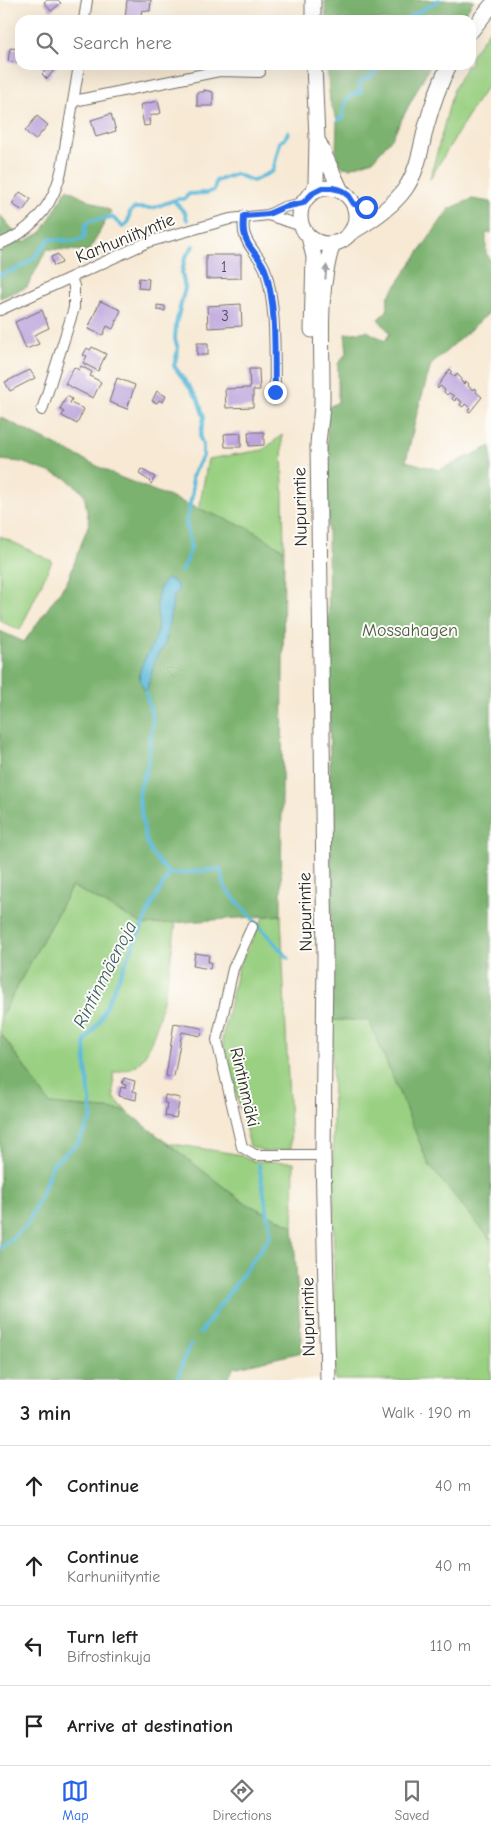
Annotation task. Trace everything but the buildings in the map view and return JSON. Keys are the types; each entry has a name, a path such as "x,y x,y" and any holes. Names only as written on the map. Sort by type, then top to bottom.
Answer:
{"main road":[{"path":"313,0 314,15"},
{"path":"476,25 491,6"},
{"path":"314,70 317,139 316,184 308,197 300,218 306,231 325,244 347,237 371,221 406,188 415,171 437,90 446,70"},
{"path":"317,139 341,190"},
{"path":"308,197 322,188 341,190 349,196 354,204 356,214 356,223 352,232"},
{"path":"354,204 385,208"},
{"name":"Nupurintie","path":"306,231 314,258 312,404 318,443"},
{"name":"Nupurintie","path":"328,1380 323,1155 325,956 318,443 322,403 322,314 326,263 333,243"}],"street":[{"path":"85,15 87,0"},
{"path":"0,244 15,238 33,224 48,205 58,182 74,101 77,70"},
{"path":"74,101 220,70 260,72"},
{"name":"Karhuniityntie","path":"0,310 148,242 206,224 244,216 268,214 308,197"},
{"name":"Karhuniityntie","path":"268,214 306,231"},
{"path":"244,216 244,232 250,246 262,261 271,296 275,324 275,392"},
{"path":"42,410 74,308 74,286 71,278"},
{"name":"Rintinmäki","path":"252,927 233,969 217,1040 242,1147 255,1155 323,1155"}],"green space":[{"path":"325,0 474,0 464,15 326,15"},
{"path":"491,28 491,81 430,179 453,91 464,70 476,70 476,49"},
{"path":"327,70 427,70 392,138 373,160 350,168 343,167 336,153 337,120 330,102"},
{"path":"67,189 111,211 89,251 47,249 27,287 0,298 0,215 24,242 42,232"},
{"name":"Mossahagen","path":"472,199 491,202 491,233 486,233 486,253 491,261 491,311 431,365 406,461 439,470 491,446 491,1240 429,1165 369,1020 332,1020 327,408 338,402 338,364 347,352 345,334 367,331 385,341 390,333 378,319 387,311 388,297 449,209"},
{"path":"0,417 117,476 250,529 284,550 281,915 144,925 72,886 0,1018 0,631 24,642 68,580 89,523 84,494 66,478 21,462 0,460"},
{"path":"282,435 284,550 250,529 199,509 208,459 263,450"},
{"path":"0,536 52,561 20,630 0,621"},
{"path":"72,886 144,925 176,922 163,1000 151,1042 143,1058 135,1066 113,1073 114,1097 126,1111 50,1104 0,1032 0,1018"},
{"path":"281,915 291,1149 266,1152 250,1146 222,1039 238,968 264,916"},
{"path":"332,1020 369,1020 429,1165 491,1240 491,1380 335,1380"},
{"path":"0,1032 50,1104 126,1111 243,1202 293,1226 302,1352 234,1368 227,1380 0,1380"},
{"path":"167,1143 236,1154 253,1161 294,1162 293,1226 243,1202"}],"water":[{"path":"167,579 174,581 179,589 174,596 165,645 156,657 146,693 140,680 140,671 156,635 158,620 157,598 162,585"}],"waterway":[{"path":"414,15 439,0"},
{"path":"338,120 342,118 348,98 361,92 359,84 362,80 370,77 377,70"},
{"path":"0,275 23,266 38,253 49,239 73,241 83,239 85,226 90,221 112,217 123,227 128,222 130,212 135,208 153,208 177,199 184,199 189,194 207,193 214,190 216,181 236,174 253,181 273,171 280,142 285,139 288,132"},
{"name":"Rintinmäenoja","path":"174,201 185,213 187,220"},
{"name":"Rintinmäenoja","path":"181,571 186,563 191,547 186,522 193,491 192,477 203,456 203,445 200,438 204,417 198,399 174,366 178,349 175,339 176,324 185,288 182,273 185,258 193,246"},
{"name":"Rintinmäenoja","path":"146,693 153,720 147,767 140,788 139,799 145,836 151,853 169,874"},
{"path":"169,874 220,869 225,888 288,958"},
{"name":"Rintinmäenoja","path":"0,1248 27,1225 42,1193 52,1165 78,1143 92,1117 85,1041 99,1022 153,902 169,874"},
{"path":"200,1333 271,1235 259,1165"},
{"path":"177,1380 191,1345"}],"route":[{"path":"275,392 275,324 271,296 262,261 250,246 244,232 244,216 268,214 284,207 303,203 308,196 322,188 341,190 349,196 354,204 366,207"}]}
